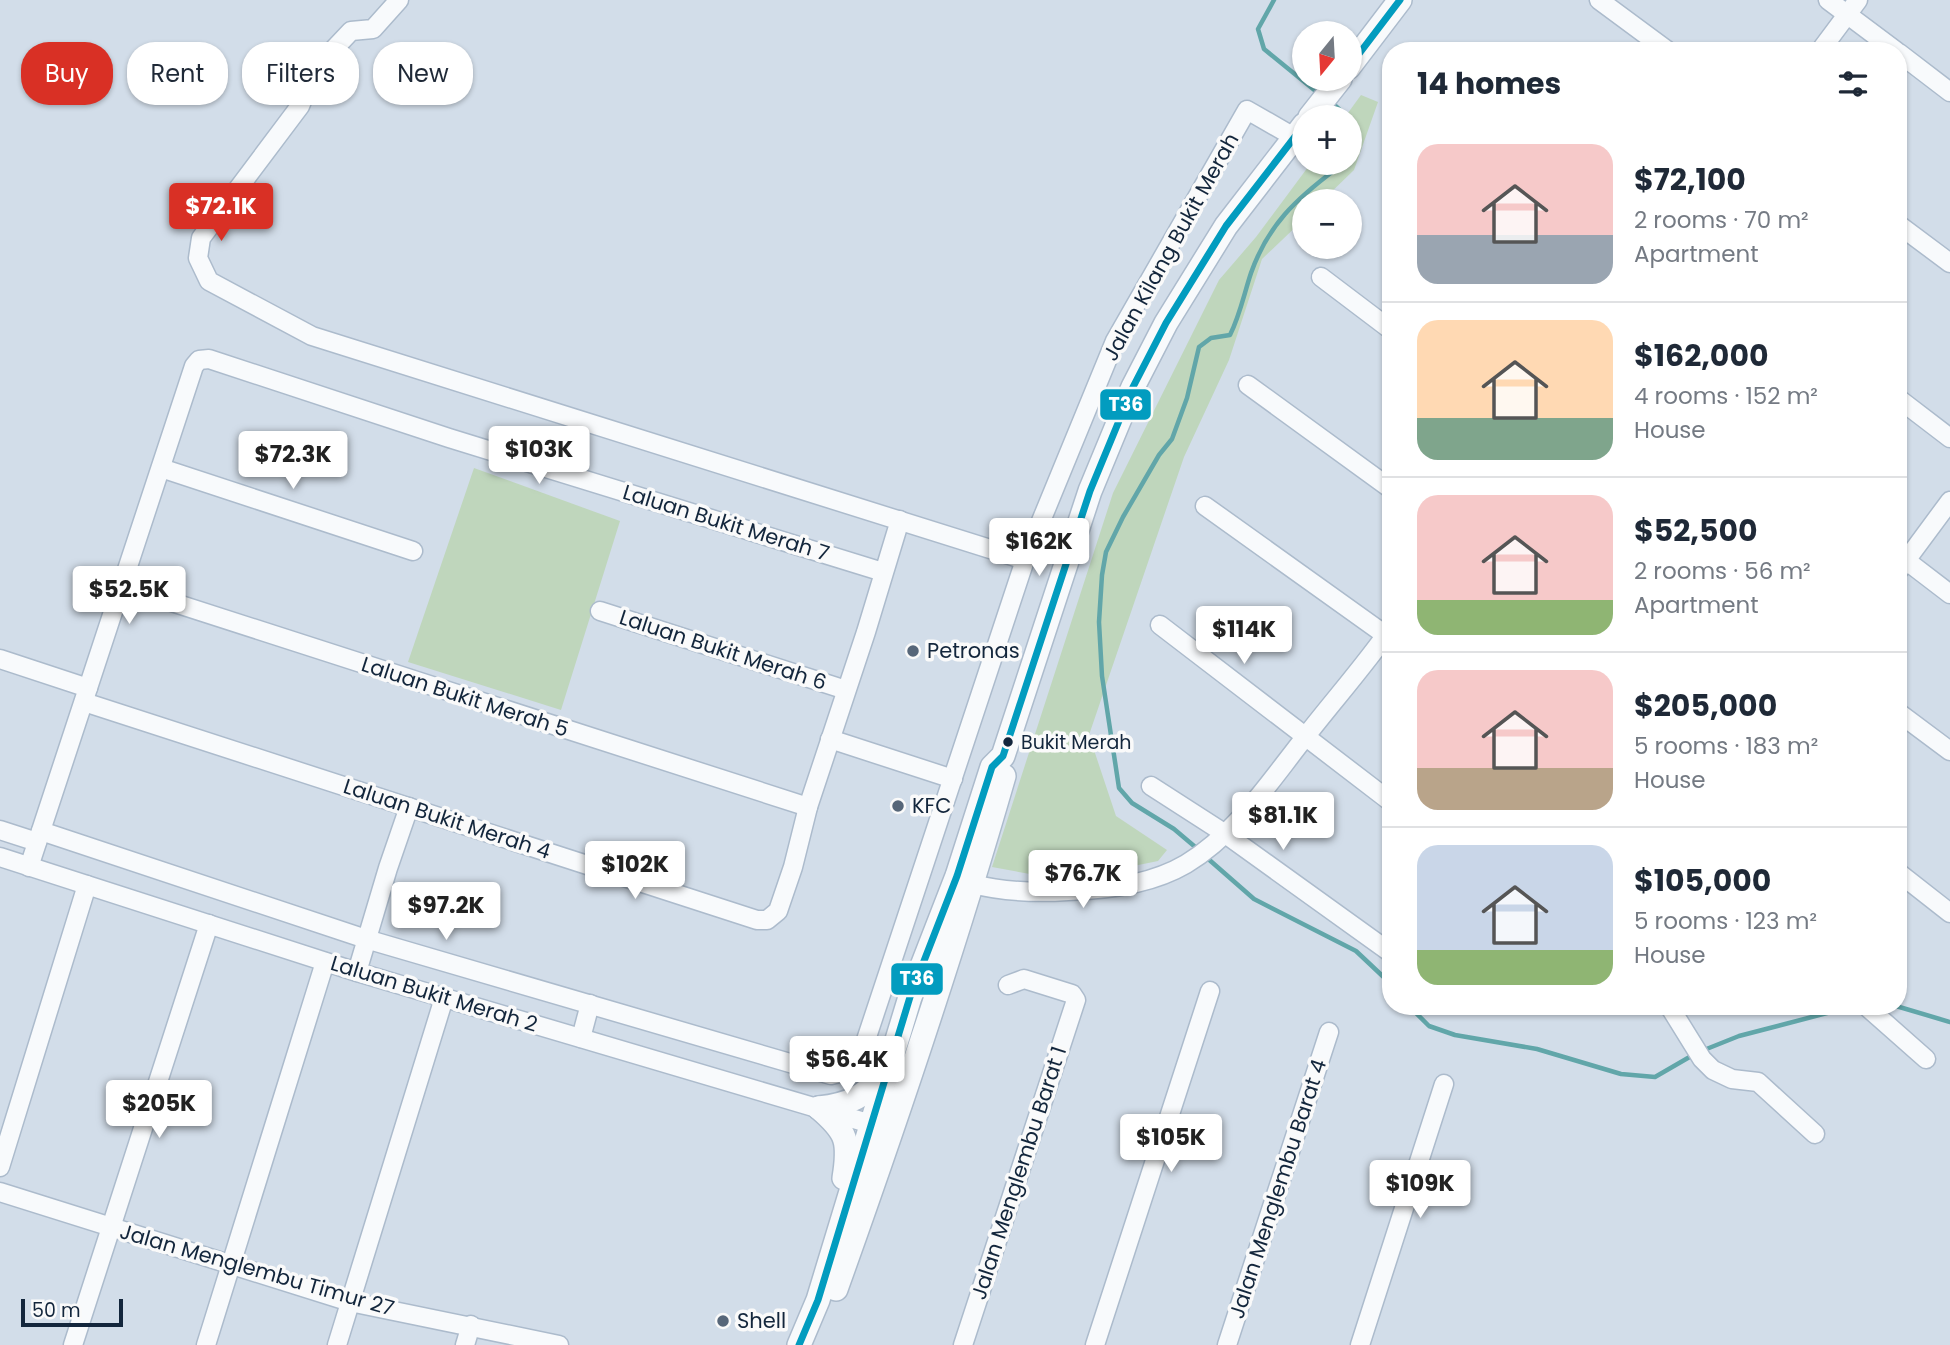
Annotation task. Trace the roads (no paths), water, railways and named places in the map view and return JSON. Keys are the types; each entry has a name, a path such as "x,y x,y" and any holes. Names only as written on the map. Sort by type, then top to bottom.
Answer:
{"main road":[{"path":"1362,50 1400,0"},
{"path":"1320,105 1331,91"},
{"path":"799,1345 818,1300 910,997 957,876 1090,491 1133,387 1166,323 1226,226 1292,141"},
{"path":"812,1345 842,1272 892,1133 973,884 1005,772 997,761"},
{"path":"910,997 934,956 959,895 964,888 973,884"},
{"path":"871,1124 888,1112 910,1043 935,999"},
{"path":"820,1108 854,1101 870,1090 887,1071"},
{"path":"818,1300 823,1253 844,1178 848,1153 845,1135 820,1108"},
{"path":"842,1272 875,1157 877,1144 871,1124"}],"street":[{"path":"399,0 373,29 351,31 316,68 300,106 201,238 198,258 209,281 312,336 1025,560"},
{"path":"1600,0 1656,42"},
{"path":"1828,0 1852,7 1887,42"},
{"path":"1826,42 1852,7"},
{"path":"1907,60 1950,92"},
{"name":"Jalan Kilang Bukit Merah","path":"860,1058 1025,560 1115,341 1247,110 1292,119"},
{"path":"1907,231 1950,263"},
{"path":"1321,277 1382,323"},
{"name":"Laluan Bukit Merah 7","path":"161,468 194,366 199,360 209,359 449,438 883,572"},
{"path":"1248,385 1382,482"},
{"path":"1907,405 1950,438"},
{"path":"29,867 161,468 413,551"},
{"path":"1907,555 1950,501"},
{"path":"1205,506 1382,628"},
{"name":"Laluan Bukit Merah 4","path":"86,695 409,807 757,920 767,920 778,911 793,867 808,807 900,520"},
{"path":"1907,566 1950,594"},
{"name":"Laluan Bukit Merah 5","path":"122,586 808,807"},
{"name":"Laluan Bukit Merah 6","path":"600,611 846,690"},
{"path":"1160,625 1382,795"},
{"path":"973,884 995,890 1103,890 1146,879 1186,864 1249,810 1305,736 1382,644"},
{"path":"0,659 86,695"},
{"path":"1907,719 1950,751"},
{"path":"830,739 953,779"},
{"path":"1151,786 1224,833 1382,947"},
{"path":"357,972 409,807"},
{"name":"Laluan Bukit Merah 2","path":"0,830 39,837 366,939 831,1075 848,1071 860,1058"},
{"name":"Laluan Bukit Merah 2","path":"0,857 357,972 871,1124"},
{"path":"1907,879 1950,913"},
{"path":"0,1167 87,885"},
{"path":"73,1345 209,923"},
{"path":"206,1345 325,962"},
{"name":"Jalan Menglembu Barat 1","path":"963,1345 1076,1000 1072,994 1024,979 1008,985"},
{"path":"1095,1345 1210,991"},
{"path":"337,1345 444,998"},
{"path":"581,1038 590,1004"},
{"path":"1675,1015 1702,1059 1713,1070 1732,1079 1758,1082 1815,1134"},
{"path":"1876,1015 1926,1059"},
{"name":"Jalan Menglembu Barat 4","path":"1227,1345 1329,1032"},
{"path":"1360,1345 1444,1084"},
{"name":"Jalan Menglembu Timur 27","path":"0,1192 350,1302 559,1345"},
{"path":"465,1345 471,1325"}],"waterway":[{"path":"1274,0 1258,29 1264,49 1318,93"},
{"path":"1331,102 1334,105"},
{"path":"1200,851 1174,829 1132,803 1119,788 1102,676 1099,622 1106,552 1159,455 1172,439 1187,398 1199,347 1211,338 1230,335 1251,273 1266,241 1296,202 1328,175"},
{"path":"1206,857 1254,899 1356,951 1382,976"},
{"path":"1907,1009 1950,1022"},
{"path":"1418,1015 1429,1026 1455,1035 1537,1049 1621,1074 1655,1077 1693,1055"},
{"path":"1704,1050 1739,1036 1820,1015"}],"place":[{"name":"Petronas","path":"913,651"},
{"name":"Bukit Merah","path":"1008,742"},
{"name":"KFC","path":"898,806"},
{"name":"Shell","path":"723,1321"}]}
